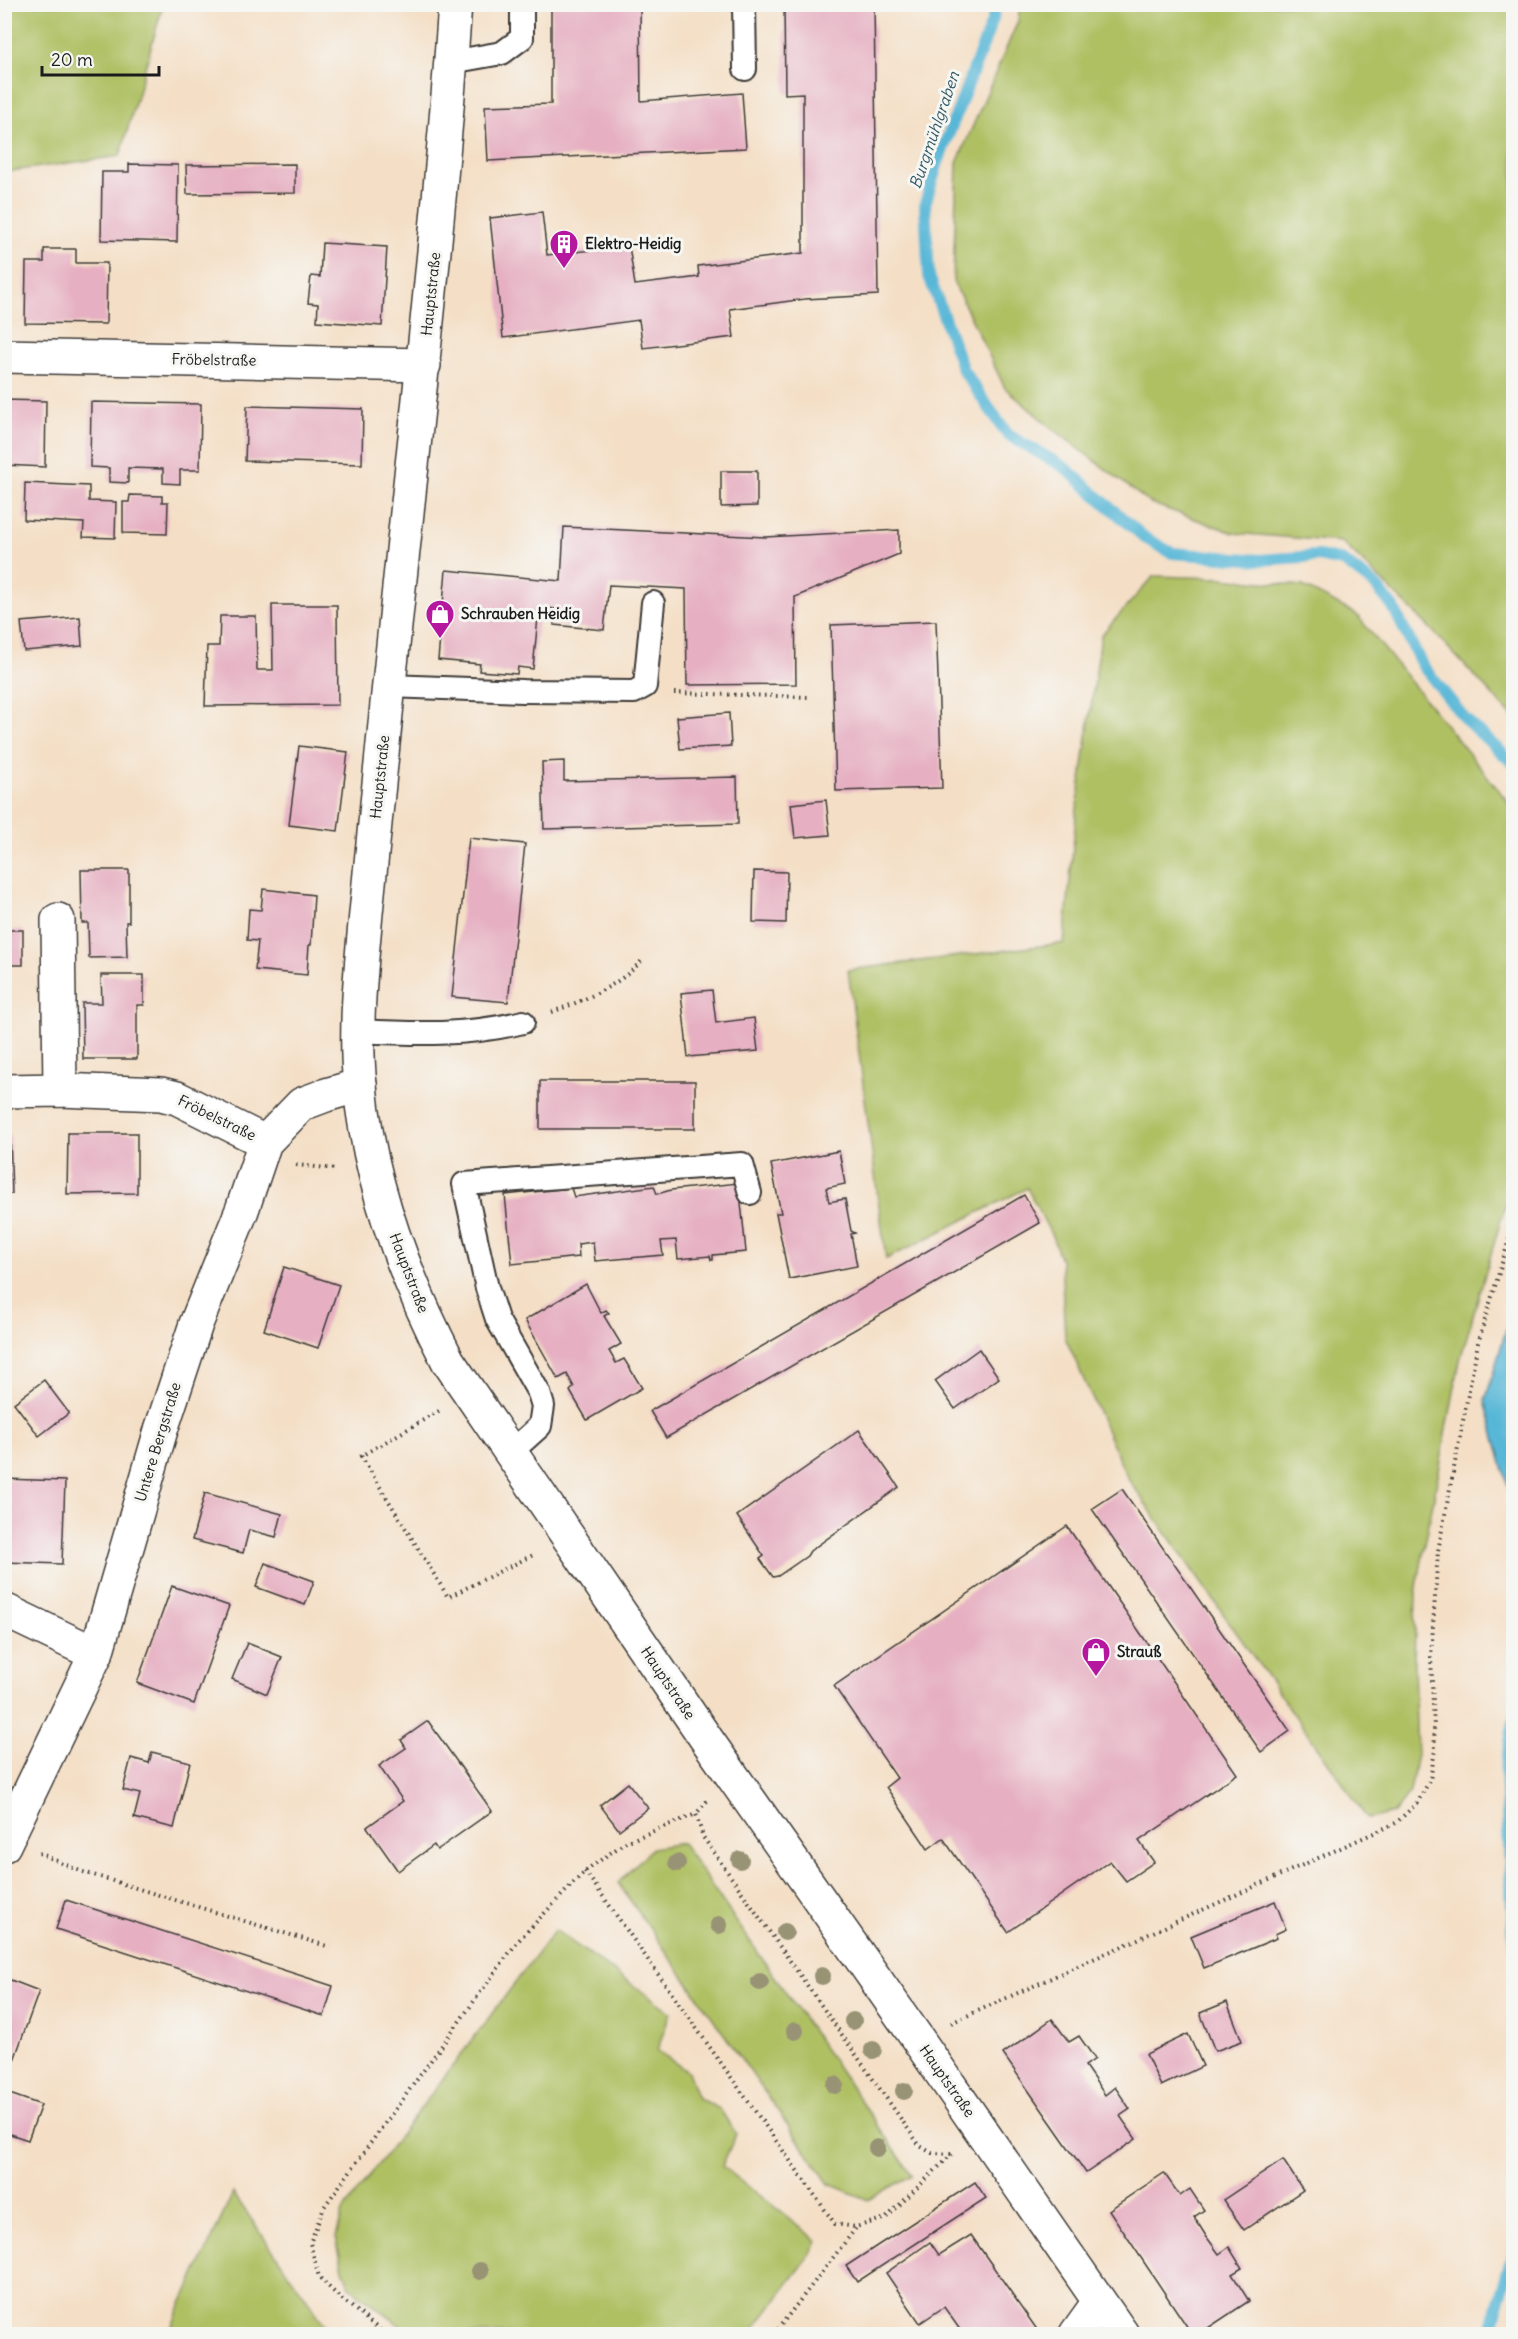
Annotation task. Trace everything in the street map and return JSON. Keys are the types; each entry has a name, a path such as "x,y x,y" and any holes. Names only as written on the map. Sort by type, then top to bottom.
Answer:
{"main road":[{"name":"Hauptstraße","path":"455,4 424,365 361,952 360,1085 373,1164 400,1253 423,1313 448,1360 731,1773 918,2038 1122,2334"},
{"name":"Fröbelstraße","path":"4,356 424,365"},
{"path":"58,920 60,1090"},
{"name":"Untere Bergstraße","path":"6,1842 96,1654 161,1430 196,1324 242,1210 265,1142 302,1104 360,1085"},
{"name":"Fröbelstraße","path":"4,1091 60,1090 161,1094 177,1098 265,1142"},
{"path":"4,1610 96,1654"},
{"path":"1076,2334 1099,2302"}],"lane":[{"path":"451,62 502,53 522,38 522,4"},
{"path":"744,4 745,69"},
{"path":"388,686 634,692 645,686 653,603"},
{"path":"359,1031 421,1035 463,1033 523,1022"},
{"path":"510,1453 540,1426 543,1406 539,1393 497,1320 487,1288 464,1184 742,1164 750,1193"}],"path":[{"path":"634,692 810,697"},
{"path":"523,1022 586,998 633,971 644,958"},
{"path":"291,1165 341,1170"},
{"path":"918,2038 1396,1823 1417,1803 1430,1780 1435,1750 1431,1657 1438,1551 1478,1344 1514,1223"},
{"path":"437,1401 442,1409 361,1456 448,1597 543,1550"},
{"path":"385,2334 337,2295 319,2277 310,2243 324,2207 518,1941 585,1871 626,1842 696,1814 731,1773"},
{"path":"696,1814 703,1838 920,2146 932,2153 952,2154 994,2149"},
{"path":"6,1842 80,1871 330,1947"},
{"path":"585,1871 835,2224 856,2227 886,2218 952,2154"},
{"path":"774,2334 856,2227"}],"green space":[{"path":"4,5 163,5 120,156 5,172"},
{"path":"1020,5 1513,5 1513,717 1428,626 1342,542 1234,533 1150,503 1048,425 1005,388 953,281 957,163 1018,21"},
{"path":"1154,576 1221,578 1303,586 1356,614 1509,803 1513,813 1513,1179 1460,1360 1416,1592 1414,1665 1417,1754 1410,1792 1394,1813 1368,1819 1128,1479 1065,1337 1061,1260 1052,1236 1027,1188 886,1259 848,970 1064,943 1076,816 1101,635"},
{"path":"682,1843 912,2175 868,2200 829,2184 618,1883 652,1848"},
{"path":"555,1930 671,2012 657,2050 688,2072 698,2098 720,2109 736,2134 722,2166 817,2240 811,2254 750,2334 411,2334 350,2287 343,2269 336,2237 343,2211"},
{"path":"233,2193 331,2334 168,2334"}],"water":[{"path":"1513,1306 1513,1504 1485,1401"}],"building":[{"path":"551,4 640,4 641,101 742,93 746,148 488,161 485,106 551,104"},
{"path":"784,4 874,4 878,295 805,299 730,309 734,337 643,348 639,320 503,338 490,218 542,212 547,255 629,246 635,285 699,277 698,266 803,253 803,93 785,94"},
{"path":"129,164 178,165 177,242 101,240 102,172 129,172"},
{"path":"295,164 295,193 187,194 186,165"},
{"path":"322,243 387,247 382,326 317,321 318,304 308,303 311,276 320,277"},
{"path":"44,249 76,249 76,263 107,263 106,324 25,323 26,262 44,262"},
{"path":"4,400 46,401 45,467 4,465"},
{"path":"91,402 201,404 200,470 180,470 180,484 163,483 163,469 128,468 128,483 109,482 109,468 90,467"},
{"path":"247,406 363,409 362,464 245,461"},
{"path":"721,471 757,471 757,506 721,507"},
{"path":"25,483 89,486 89,501 116,502 115,538 83,537 84,523 24,520"},
{"path":"130,495 162,496 162,502 168,502 167,534 123,533 123,502 129,502"},
{"path":"564,527 765,537 899,530 899,554 795,597 796,684 687,685 686,589 609,585 604,630 554,625 555,609 539,607 533,669 518,667 517,674 479,671 480,664 438,660 446,570 561,581"},
{"path":"272,605 337,605 338,705 205,706 207,646 219,646 220,616 256,616 257,670 273,670"},
{"path":"80,617 82,646 24,651 21,622"},
{"path":"936,621 942,788 836,791 831,625"},
{"path":"729,713 731,746 680,749 677,717"},
{"path":"299,746 348,752 338,831 289,825"},
{"path":"564,761 564,781 737,777 738,824 544,829 542,762"},
{"path":"826,800 830,835 795,838 791,804"},
{"path":"469,838 525,844 508,1002 452,997"},
{"path":"81,870 129,870 129,922 126,922 127,957 89,958 88,923 82,923"},
{"path":"754,871 787,872 786,923 753,922"},
{"path":"263,889 314,895 307,975 255,970 258,941 247,940 249,909 261,910"},
{"path":"4,930 23,930 23,965 4,965"},
{"path":"101,975 144,975 144,1005 137,1005 137,1059 83,1059 82,1003 102,1003"},
{"path":"712,990 716,1023 754,1018 758,1051 688,1057 681,993"},
{"path":"540,1081 695,1081 695,1129 540,1129"},
{"path":"68,1133 137,1133 137,1193 67,1194"},
{"path":"4,1135 10,1135 12,1194 4,1194"},
{"path":"839,1151 845,1184 826,1188 829,1202 845,1199 851,1231 855,1233 851,1234 857,1266 789,1279 776,1213 781,1213 771,1164"},
{"path":"739,1183 746,1252 713,1255 713,1260 710,1256 678,1259 676,1240 661,1241 663,1255 595,1261 593,1242 578,1244 579,1257 512,1264 505,1195 571,1188 574,1197 654,1186 657,1194 671,1190"},
{"path":"1024,1195 1040,1223 666,1438 650,1411"},
{"path":"284,1267 339,1285 318,1348 264,1330"},
{"path":"586,1284 601,1313 606,1310 609,1313 604,1316 621,1344 609,1351 616,1363 624,1359 642,1388 587,1420 570,1391 574,1387 567,1374 558,1379 525,1320"},
{"path":"979,1349 999,1378 955,1409 935,1381"},
{"path":"44,1380 69,1413 39,1436 14,1403"},
{"path":"859,1430 899,1487 810,1551 807,1556 773,1577 760,1559 764,1556 737,1516"},
{"path":"4,1479 65,1481 62,1564 4,1562"},
{"path":"1122,1489 1290,1731 1261,1752 1092,1509"},
{"path":"205,1493 282,1514 276,1537 249,1530 243,1553 192,1540"},
{"path":"1067,1526 1237,1774 1139,1841 1154,1862 1126,1881 1110,1861 1008,1932 943,1838 928,1849 886,1787 897,1778 834,1686"},
{"path":"265,1563 314,1581 305,1605 256,1587"},
{"path":"172,1586 229,1606 194,1704 137,1683"},
{"path":"247,1643 282,1657 267,1694 232,1679"},
{"path":"428,1721 492,1811 437,1850 434,1845 398,1871 367,1827 403,1801 379,1766 406,1748 401,1740"},
{"path":"152,1752 190,1762 174,1828 134,1818 140,1794 123,1790 131,1758 149,1763"},
{"path":"628,1783 648,1808 619,1830 600,1805"},
{"path":"66,1900 333,1986 324,2016 56,1929"},
{"path":"1275,1901 1286,1929 1275,1934 1277,1938 1204,1968 1191,1936"},
{"path":"8,1979 39,1991 5,2085 4,1990"},
{"path":"1227,2002 1242,2041 1215,2051 1200,2013"},
{"path":"1052,2019 1069,2042 1079,2036 1095,2059 1085,2066 1105,2095 1115,2087 1130,2109 1120,2116 1136,2139 1086,2173 1003,2054"},
{"path":"1188,2034 1203,2066 1161,2086 1146,2054"},
{"path":"4,2092 41,2105 28,2140 4,2132"},
{"path":"1283,2160 1303,2190 1244,2230 1223,2200"},
{"path":"1164,2173 1180,2196 1190,2189 1204,2210 1194,2217 1206,2236 1219,2254 1229,2247 1242,2268 1232,2274 1249,2301 1199,2334 1192,2334 1109,2210"},
{"path":"975,2182 986,2198 857,2282 846,2266"},
{"path":"971,2235 1038,2331 1033,2334 963,2334 944,2307 920,2323 886,2273 930,2242 939,2255"}],"waterway":[{"name":"Burgmühlgraben","path":"995,4 993,19 938,162 925,204 929,276 963,370 984,401 1008,435 1064,467 1145,538 1172,553 1259,560 1318,556 1343,561 1374,584 1393,607 1422,665 1466,720 1514,764"},
{"path":"1514,1721 1505,1770 1514,1944"},
{"path":"1490,2334 1514,2248"}],"place":[{"name":"Elektro-Heidig","path":"564,270"},
{"name":"Schrauben Heidig","path":"440,640"},
{"name":"Strauß","path":"1096,1678"}]}
